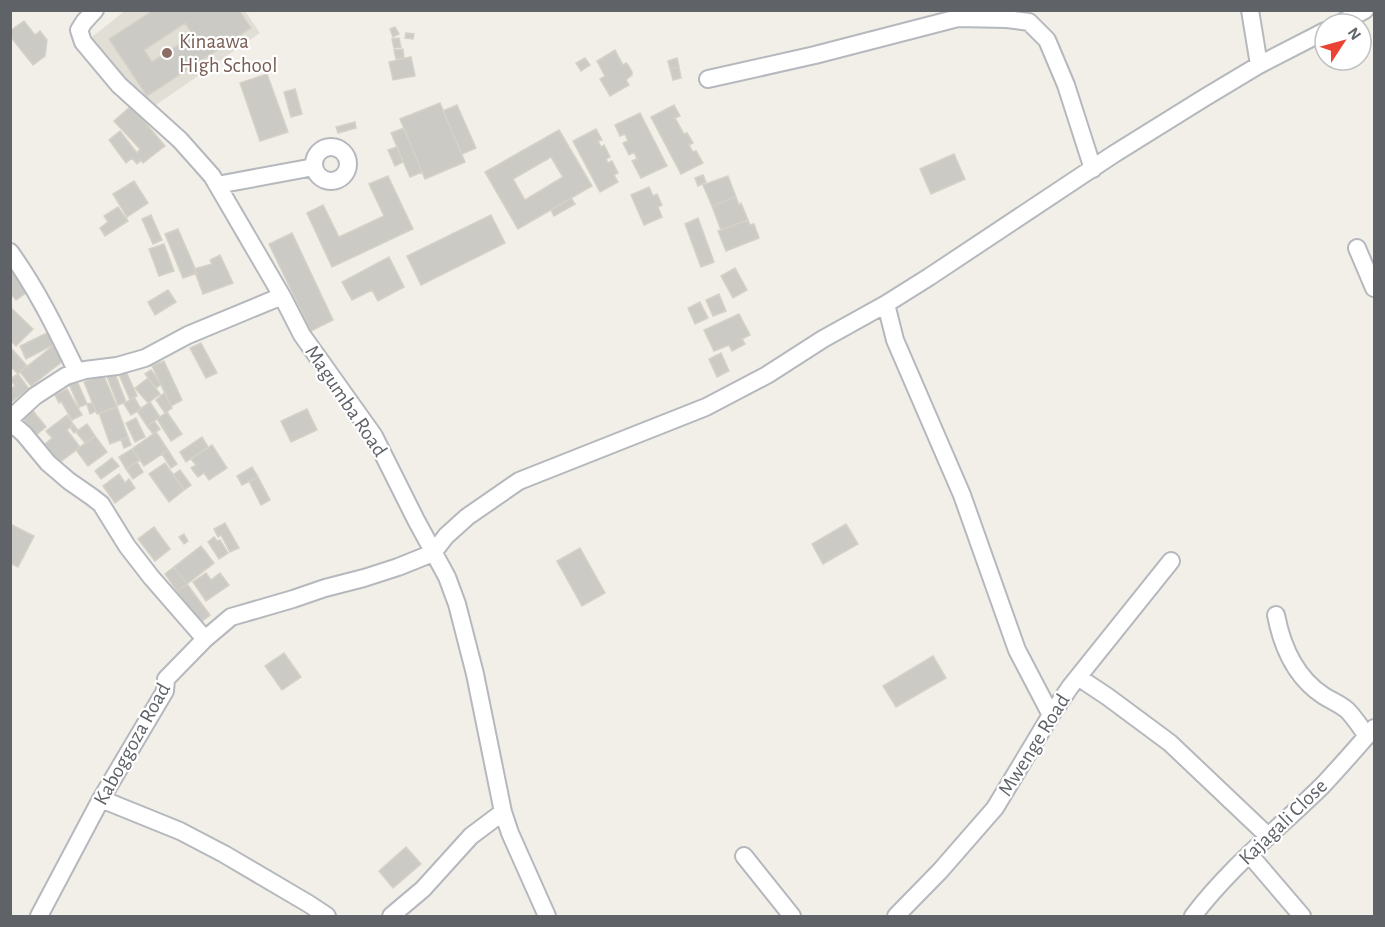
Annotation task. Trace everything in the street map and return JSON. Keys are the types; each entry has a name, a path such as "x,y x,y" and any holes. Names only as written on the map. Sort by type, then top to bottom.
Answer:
{"street":[{"name":"Magumba Road","path":"95,10 79,30 83,42 119,86 180,140 212,176 282,296 302,335 374,436 447,577 458,604 475,674 503,812 510,833 548,916"},
{"path":"1250,10 1259,65"},
{"path":"708,79 815,55 958,18 1029,22 1047,40 1066,85 1093,169"},
{"path":"433,553 446,536 467,517 519,481 706,407 766,375 822,339 886,304 939,271 1093,169 1259,65 1313,37"},
{"path":"217,185 314,167"},
{"path":"1357,248 1374,288"},
{"path":"10,252 24,270 52,320 77,372"},
{"path":"205,639 145,569 101,504 48,463 10,420 35,396 66,376 145,358 188,334 282,296"},
{"path":"886,304 895,340 962,495 1017,650 1051,715"},
{"name":"Kaboggoza Road","path":"39,916 101,799 165,691 166,679 205,639 231,617 364,578 433,553"},
{"path":"1078,677 1171,561"},
{"path":"1275,615 1291,662 1305,681 1347,710 1371,732"},
{"name":"Mwenge Road","path":"896,916 940,871 995,808 1051,715 1078,677 1170,743 1268,836"},
{"name":"Kajagali Close","path":"1193,916 1210,894 1322,785 1371,732"},
{"path":"101,799 180,831 224,854 327,916"},
{"path":"391,916 423,889 471,837 503,812"},
{"path":"1249,854 1302,916"},
{"path":"744,856 792,916"}],"shaded area":[{"name":"Kinaawa High School","path":"126,10 245,11 260,33 153,107 113,69 92,37"}],"building":[{"name":"Kinaawa High School","path":"154,10 239,10 251,28 147,96 109,39","holes":["185,23 193,35 152,62 144,50"]},
{"path":"24,21 35,35 40,31 47,40 45,56 33,65 10,36 10,31"},
{"path":"395,27 399,34 393,37 390,29"},
{"path":"406,33 414,34 413,39 405,38"},
{"path":"399,38 401,47 394,48 392,39"},
{"path":"403,49 404,58 396,59 394,50"},
{"path":"615,50 623,65 626,63 628,65 632,75 626,80 629,85 610,96 600,79 605,76 597,61"},
{"path":"411,57 415,76 393,80 389,62"},
{"path":"585,58 590,65 581,71 576,63"},
{"path":"677,58 679,67 670,69 668,61"},
{"path":"679,67 681,78 673,80 670,69"},
{"path":"267,74 288,132 260,141 240,83"},
{"path":"295,89 302,114 291,117 284,92"},
{"path":"440,103 465,162 425,179 400,119"},
{"path":"457,105 476,148 462,154 443,111"},
{"path":"674,105 680,116 675,118 684,134 687,133 693,143 689,145 693,152 696,151 703,163 681,174 651,117"},
{"path":"131,106 165,146 143,163 141,160 137,164 132,158 126,163 109,140 120,131 137,153 140,149 114,121"},
{"path":"640,113 667,166 641,178 632,161 637,159 634,152 629,155 623,143 628,141 625,134 620,136 615,125"},
{"path":"355,122 356,128 338,133 336,127"},
{"path":"404,128 422,172 410,177 391,133"},
{"path":"596,129 602,140 598,141 601,147 604,145 610,157 606,159 608,163 612,161 618,173 614,175 618,182 600,192 573,141"},
{"path":"559,130 592,186 518,229 485,172","holes":["551,157 563,177 525,200 513,179"]},
{"path":"397,147 403,162 395,166 388,150"},
{"path":"954,154 965,179 931,194 920,169"},
{"path":"703,175 706,182 698,186 695,178"},
{"path":"388,176 413,229 332,267 307,213 323,205 339,237 384,216 369,184"},
{"path":"728,176 736,197 712,206 703,185"},
{"path":"134,181 148,203 127,217 113,194"},
{"path":"649,187 653,196 657,194 662,205 658,207 662,217 644,225 631,195"},
{"path":"736,197 748,220 721,230 712,206"},
{"path":"571,198 575,204 554,216 551,210"},
{"path":"118,207 128,221 105,236 100,228 108,222 104,216"},
{"path":"151,215 162,240 153,244 142,219"},
{"path":"491,215 505,243 421,285 407,256"},
{"path":"698,218 714,262 701,267 685,224"},
{"path":"748,220 750,225 754,224 759,238 726,251 718,231"},
{"path":"178,229 197,273 183,278 165,234"},
{"path":"292,233 333,320 311,331 269,244"},
{"path":"164,244 174,271 159,276 149,249"},
{"path":"220,255 233,283 203,294 194,269 212,264 210,260"},
{"path":"389,257 404,287 378,301 372,290 352,300 342,282"},
{"path":"735,268 747,290 733,298 721,276"},
{"path":"13,273 27,292 16,300 10,293 10,274"},
{"path":"168,290 176,302 155,315 148,302"},
{"path":"719,294 726,311 713,316 706,300"},
{"path":"700,302 708,318 695,324 688,308"},
{"path":"10,307 33,329 16,346 10,340"},
{"path":"739,314 750,335 742,339 745,344 732,351 729,345 714,351 704,330"},
{"path":"49,332 55,344 26,359 20,346"},
{"path":"201,343 217,373 206,378 190,348"},
{"path":"53,346 64,360 31,386 20,372"},
{"path":"12,349 27,366 18,374 10,366"},
{"path":"721,353 729,371 717,377 709,359"},
{"path":"164,361 182,400 171,406 152,366"},
{"path":"124,367 137,396 130,400 117,370"},
{"path":"151,370 161,384 156,388 145,374"},
{"path":"114,371 126,402 118,405 106,374"},
{"path":"18,374 29,389 10,403 10,389 15,386 10,379"},
{"path":"103,374 117,407 97,414 84,382"},
{"path":"148,378 160,394 148,403 135,388"},
{"path":"77,381 87,404 79,407 69,384"},
{"path":"67,389 82,415 72,420 55,395"},
{"path":"165,392 172,408 165,413 156,400"},
{"path":"134,397 141,409 131,415 124,404"},
{"path":"150,402 160,417 147,426 137,411"},
{"path":"92,403 96,411 90,414 87,404"},
{"path":"30,407 46,427 36,435 20,415"},
{"path":"117,407 128,437 110,444 99,413"},
{"path":"307,409 317,430 291,442 281,421"},
{"path":"167,412 182,434 171,441 157,419"},
{"path":"67,415 73,424 67,430 80,447 59,463 45,444 52,438 46,431"},
{"path":"136,418 145,437 135,442 126,423"},
{"path":"154,421 160,429 153,434 147,426"},
{"path":"73,424 78,430 74,433 70,427"},
{"path":"87,424 95,436 85,443 76,432"},
{"path":"156,432 168,450 144,466 132,449"},
{"path":"95,436 107,452 88,466 76,450"},
{"path":"128,437 131,445 124,448 121,440"},
{"path":"202,437 208,447 186,462 180,452"},
{"path":"212,445 227,468 209,480 204,473 198,477 191,468 196,465 191,459"},
{"path":"132,449 140,460 126,469 119,457"},
{"path":"168,450 177,464 171,468 162,454"},
{"path":"112,458 119,466 101,479 95,471"},
{"path":"137,462 143,472 133,479 126,469"},
{"path":"165,463 184,490 169,502 149,474"},
{"path":"252,467 258,477 242,485 237,476"},
{"path":"180,470 191,485 184,490 173,475"},
{"path":"119,474 125,483 129,479 135,488 115,503 103,486"},
{"path":"258,477 270,500 261,505 249,481"},
{"path":"225,523 239,548 230,552 221,535 218,537 214,529"},
{"path":"10,524 34,536 18,567 10,563"},
{"path":"846,524 858,544 823,564 812,544"},
{"path":"154,527 170,549 155,561 138,539"},
{"path":"184,534 188,541 184,544 179,537"},
{"path":"214,537 217,541 220,540 228,553 219,559 208,542"},
{"path":"201,546 214,563 187,584 174,567"},
{"path":"580,548 605,593 582,606 557,561"},
{"path":"174,567 187,584 177,591 165,574"},
{"path":"206,573 211,580 220,573 229,585 206,601 193,582"},
{"path":"187,584 210,615 200,623 177,591"},
{"path":"284,653 301,677 282,690 265,666"},
{"path":"933,656 946,678 896,707 883,686"},
{"path":"406,847 421,864 393,888 379,871"}],"place":[{"name":"Kinaawa High School","path":"167,53"}]}
